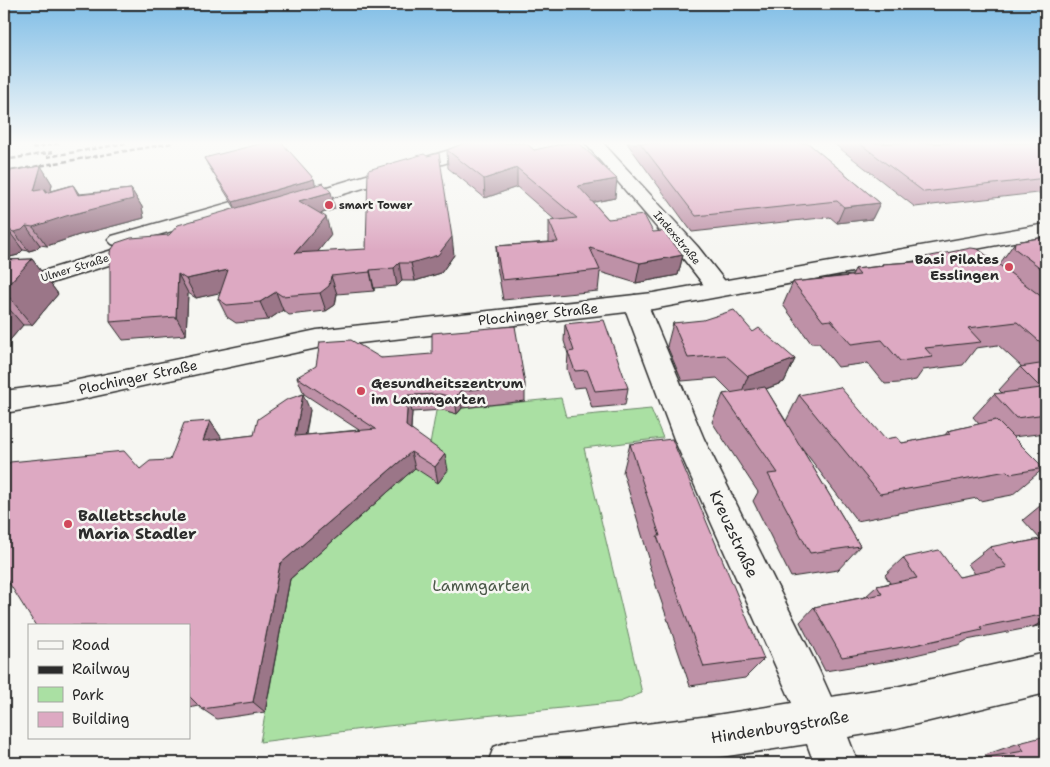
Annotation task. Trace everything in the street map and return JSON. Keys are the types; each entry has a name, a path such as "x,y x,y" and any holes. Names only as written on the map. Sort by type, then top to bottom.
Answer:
{"street":[{"name":"Ulmer Straße","path":"4,275 117,240 334,179"},
{"name":"Ulmer Straße","path":"4,291 125,252 371,179"},
{"name":"Indexstraße","path":"625,179 684,245 719,289"},
{"name":"Plochinger Straße","path":"12,399 348,334 635,303 1046,230"},
{"path":"950,247 975,266"},
{"name":"Kreuzstraße","path":"635,303 688,440 804,682 836,763"},
{"name":"Hindenburgstraße","path":"510,763 710,738 820,721 896,708 1046,673"}],"green space":[{"name":"Lammgarten","path":"561,398 566,417 651,409 663,438 584,448 642,693 620,702 378,727 260,742 290,579 428,456 436,411 443,410 457,414 462,408"}],"building":[{"path":"4,179 37,179 34,191 46,189 45,193 73,185 78,195 131,189 133,199 66,216 33,227 26,226 22,230 14,232 8,230 4,234"},
{"path":"218,179 314,179 233,202"},
{"path":"368,179 443,179 452,237 438,255 411,263 399,263 394,268 331,276 329,286 320,293 282,296 276,292 260,302 227,305 218,299 228,270 186,279 178,274 176,317 110,322 110,252 116,243 131,238 169,235 178,225 323,183 331,192 299,201 326,217 295,253 366,249"},
{"path":"530,179 617,179 578,186 608,219 644,215 653,232 663,231 683,255 640,263 590,248 600,270 502,280 496,246 558,242 549,221 577,218"},
{"path":"667,179 851,179 880,203 844,207 837,201 696,216"},
{"path":"906,179 1039,179 924,192"},
{"path":"1046,237 1046,272 1014,248 1015,242"},
{"path":"971,248 978,249 1046,300 1046,347 1017,322 968,328 981,342 925,348 933,357 900,361 882,340 851,344 831,320 823,321 793,282 860,275 855,269 884,266 882,264 931,261 926,257"},
{"path":"32,259 4,289 4,260"},
{"path":"734,310 753,332 759,328 795,359 748,376 725,355 688,358 673,323 703,320"},
{"path":"604,320 628,388 595,391 587,370 575,371 568,352 574,351 565,324"},
{"path":"515,326 525,384 460,391 455,398 440,394 408,395 406,426 445,454 435,467 411,452 280,564 253,702 202,709 190,697 190,624 35,624 4,575 4,471 10,462 124,451 140,469 150,461 170,460 184,423 210,421 203,441 254,435 258,419 286,400 303,394 295,436 376,429 297,377 316,366 320,342 351,340 381,358 432,354 432,333"},
{"path":"1046,363 1046,414 1016,418 994,394 1041,388 1020,367"},
{"path":"765,387 860,546 810,553 768,474 778,473 723,394"},
{"path":"840,387 885,439 897,437 902,443 950,434 948,431 996,420 1044,468 1010,474 1007,471 880,494 799,395"},
{"path":"672,439 764,659 704,667 657,536 660,536 630,444"},
{"path":"1046,538 1046,614 980,627 982,630 915,645 842,657 814,607 882,594 877,586 917,578 903,558 939,550 959,577 1007,567 990,547"},
{"path":"1046,736 1046,763 952,763 1024,751 1019,743"},
{"path":"785,758 789,763 777,763"}],"place":[{"name":"smart Tower","path":"329,205"},
{"name":"Basi Pilates Esslingen","path":"1009,267"},
{"name":"Gesundheitszentrum im Lammgarten","path":"361,391"},
{"name":"Ballettschule Maria Stadler","path":"68,524"}]}
